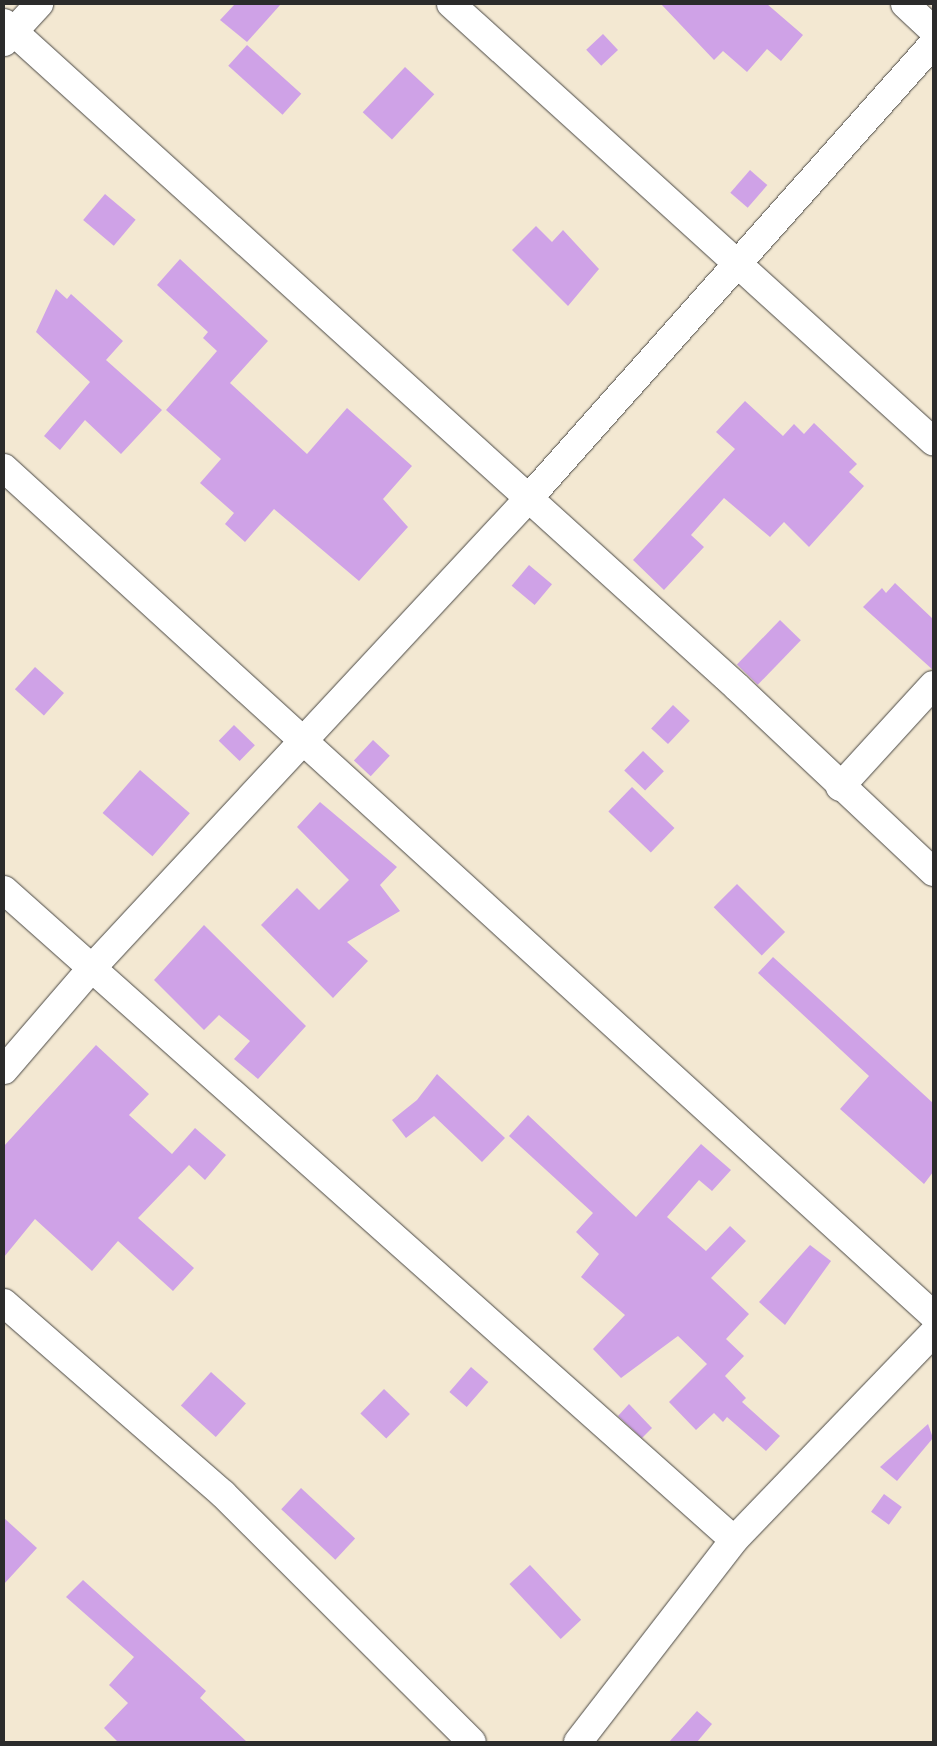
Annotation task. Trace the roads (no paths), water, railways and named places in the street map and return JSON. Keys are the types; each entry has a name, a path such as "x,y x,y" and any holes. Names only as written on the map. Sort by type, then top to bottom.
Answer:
{"street":[{"path":"39,4 7,32 737,687 840,787 933,872"},
{"path":"451,4 933,441"},
{"path":"905,4 933,30"},
{"path":"4,1070 91,969 528,500 933,44"},
{"path":"4,468 933,1316"},
{"path":"840,787 933,685"},
{"path":"4,890 734,1540"},
{"path":"4,1303 223,1494 472,1742"},
{"path":"578,1742 734,1540 933,1333"}]}
